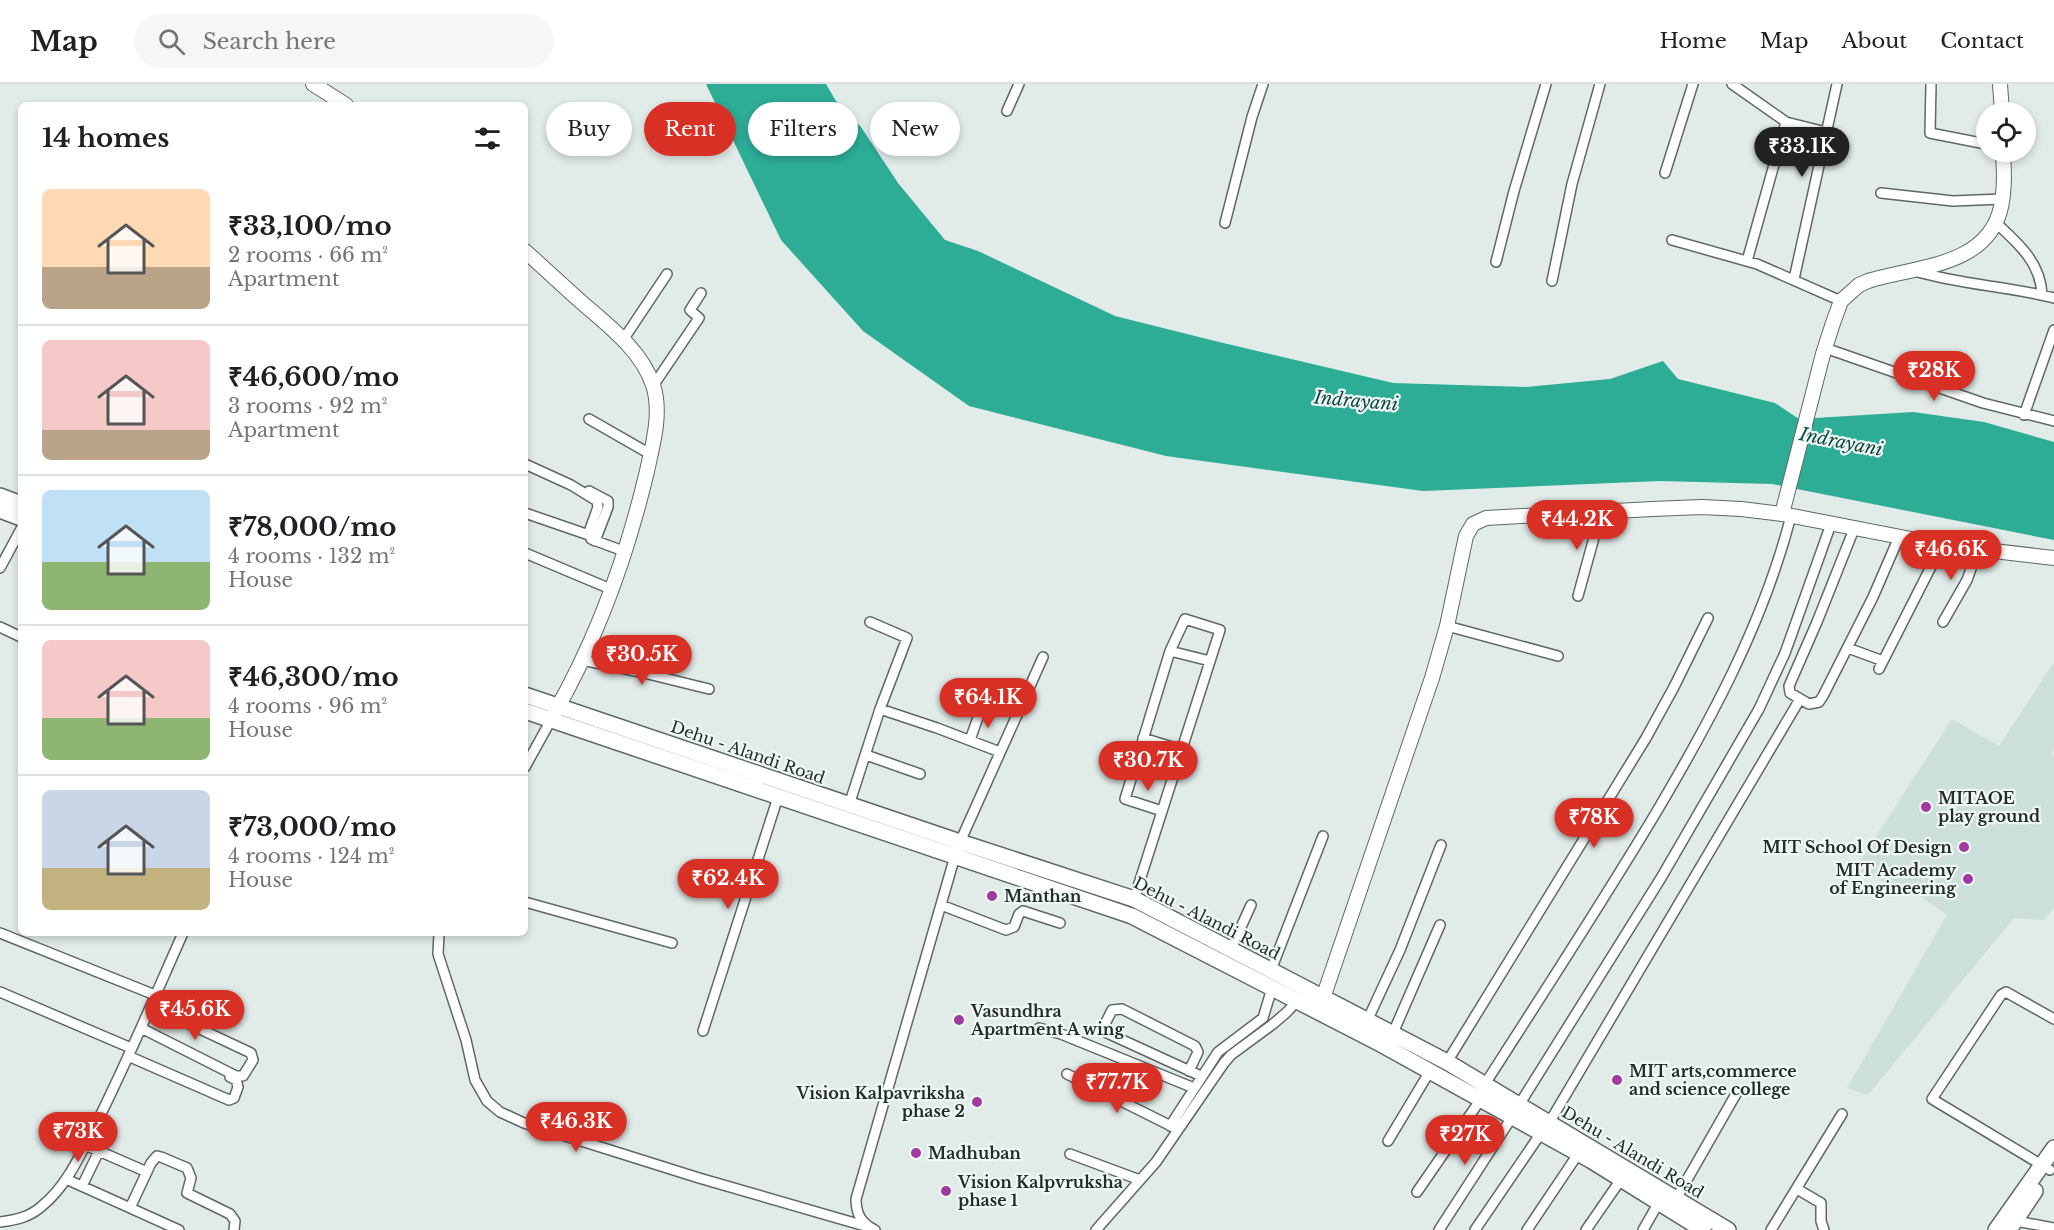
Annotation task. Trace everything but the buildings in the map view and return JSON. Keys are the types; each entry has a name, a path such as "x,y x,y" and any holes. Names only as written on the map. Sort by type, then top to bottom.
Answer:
{"main road":[{"path":"0,496 18,503"},
{"path":"0,510 18,517"},
{"name":"Dehu - Alandi Road","path":"528,697 554,714 778,797 1134,899 1271,970 1301,995 1430,1071 1483,1092 1516,1111 1624,1175 1659,1202 1703,1230"},
{"name":"Dehu - Alandi Road","path":"528,711 554,714 849,806 1132,916 1272,988 1323,998 1368,1019 1447,1062 1483,1092"},
{"name":"Dehu - Alandi Road","path":"1545,1128 1578,1154 1676,1199 1728,1230"},
{"path":"2012,1225 2048,1167 2054,1148"},
{"path":"1996,1230 2048,1167"}],"street":[{"path":"313,84 340,102"},
{"path":"1007,111 1019,84"},
{"path":"1225,222 1252,117 1263,84"},
{"path":"1496,262 1545,84"},
{"path":"1552,281 1572,184 1600,84"},
{"path":"1665,173 1693,84"},
{"path":"1732,84 1786,122 1826,132"},
{"path":"1794,279 1837,84"},
{"path":"1931,84 1930,133 1976,142"},
{"path":"2000,84 2001,102"},
{"path":"1747,261 1786,122"},
{"path":"1418,1192 1629,859 1714,713 1740,660 1765,600 1783,547 1786,511 1823,351 1841,301 1859,285 1868,281 1957,258 1968,254 1982,243 1996,224 2002,199 2003,162"},
{"path":"1881,193 1962,201 2002,199"},
{"path":"1996,224 2024,249 2041,281 2042,295"},
{"path":"1672,240 1747,261 1794,279 1841,301"},
{"path":"528,254 623,340 644,367 653,386 657,415 626,552 613,590 582,660 528,762"},
{"path":"1911,270 1963,283 2054,298"},
{"path":"623,340 668,274"},
{"path":"653,386 699,318 690,310 701,293"},
{"path":"2024,415 2054,330"},
{"path":"1823,351 1972,400 2054,422"},
{"path":"589,418 650,454"},
{"path":"528,465 571,485 597,501 598,507 589,532 586,534 528,514"},
{"path":"571,485 578,485 608,501 608,507 593,540 626,552"},
{"path":"1323,998 1432,678 1447,626 1466,536 1473,524 1485,518 1702,507 1786,511 1831,524 1899,537 2054,558"},
{"path":"1578,596 1601,512"},
{"path":"1439,1230 1661,878 1759,709 1785,653 1831,524"},
{"path":"1854,529 1818,622 1789,686 1790,693 1809,704 1819,702 1873,597 1899,537"},
{"path":"0,568 18,535"},
{"path":"1848,648 1881,665 1942,544"},
{"path":"1943,622 1967,580 1978,549"},
{"path":"528,555 613,590"},
{"path":"1447,1062 1646,738 1708,618"},
{"path":"1134,899 1220,630 1185,619 1170,651 1125,798 1162,811"},
{"path":"849,806 880,709 907,638 870,622"},
{"path":"1447,626 1558,656"},
{"path":"0,627 18,636"},
{"path":"1170,651 1210,661"},
{"path":"871,1228 856,1210 856,1199 957,849 1043,657"},
{"path":"582,660 709,689"},
{"path":"1474,1230 1545,1128 1800,699"},
{"path":"880,709 1000,752"},
{"path":"970,740 981,710"},
{"path":"1143,738 1182,750"},
{"path":"866,755 920,774"},
{"path":"703,1031 778,797"},
{"path":"1271,970 1323,836"},
{"path":"1368,1019 1400,950 1441,845"},
{"path":"528,903 672,943"},
{"path":"941,905 1006,930 1014,927 1019,914 1023,911 1060,923"},
{"path":"1231,949 1251,905"},
{"path":"1393,1033 1440,925"},
{"path":"0,933 155,995"},
{"path":"0,1222 24,1218 34,1213 50,1200 66,1179 86,1145 182,936"},
{"path":"439,936 438,954 466,1040 475,1080 487,1101 500,1112 524,1123 699,1178 871,1228"},
{"path":"1175,1128 1194,1088 1218,1052 1263,1018 1272,988"},
{"path":"0,992 229,1100 234,1098 238,1087 236,1080 140,1031"},
{"path":"2048,1167 1932,1099 2001,995 2006,992 2014,994 2054,1019"},
{"path":"1096,1230 1140,1180 1175,1128 1224,1063 1231,1055 1273,1024 1301,995"},
{"path":"140,1031 236,1076 243,1076 253,1060 251,1053 151,1006"},
{"path":"1189,1071 1198,1052 1195,1046 1122,1009 1112,1010 1105,1024 1107,1033 1189,1071 1202,1076"},
{"path":"1039,1028 1061,1034 1194,1088"},
{"path":"1388,1141 1430,1071"},
{"path":"1067,1074 1175,1128"},
{"path":"1676,1199 1736,1094"},
{"path":"1771,1230 1842,1114"},
{"path":"86,1145 147,1172"},
{"path":"82,1186 99,1151"},
{"path":"1070,1154 1140,1180"},
{"path":"1527,1230 1578,1154"},
{"path":"130,1208 157,1156 187,1168 191,1174 187,1193 230,1214 236,1221 234,1230"},
{"path":"1586,1230 1624,1175"},
{"path":"66,1179 179,1230"},
{"path":"1797,1189 1821,1203 1821,1221 1824,1230"},
{"path":"1643,1230 1659,1202"},
{"path":"2012,1225 2054,1228"}],"shaded area":[{"name":"MIT Academy of Engineering","path":"2054,662 2054,748 2051,754 2054,757 2054,907 2044,920 2014,918 1868,1095 1847,1088 1947,915 1910,889 1904,887 1902,890 1855,869 1952,719 1999,746"}],"water":[{"name":"Indrayani","path":"706,84 826,84 837,102 748,102 748,156 858,156 858,124 870,141 870,156 880,156 898,183 945,240 978,251 1115,316 1393,383 1526,387 1610,379 1663,361 1678,379 1775,403 1799,419 1913,412 1984,422 2054,442 2054,540 1772,484 1660,481 1423,491 1166,456 969,406 863,331 781,240 736,146 736,102 715,102"}],"place":[{"name":"MITAOE play ground","path":"1926,807"},
{"name":"MIT School Of Design","path":"1964,847"},
{"name":"MIT Academy of Engineering","path":"1968,879"},
{"name":"Manthan","path":"992,896"},
{"name":"Vasundhra Apartment A wing","path":"959,1020"},
{"name":"MIT arts,commerce and science college","path":"1617,1080"},
{"name":"Vision Kalpavriksha phase 2","path":"977,1102"},
{"name":"Madhuban","path":"916,1153"},
{"name":"Vision Kalpvruksha phase 1","path":"946,1191"}]}
